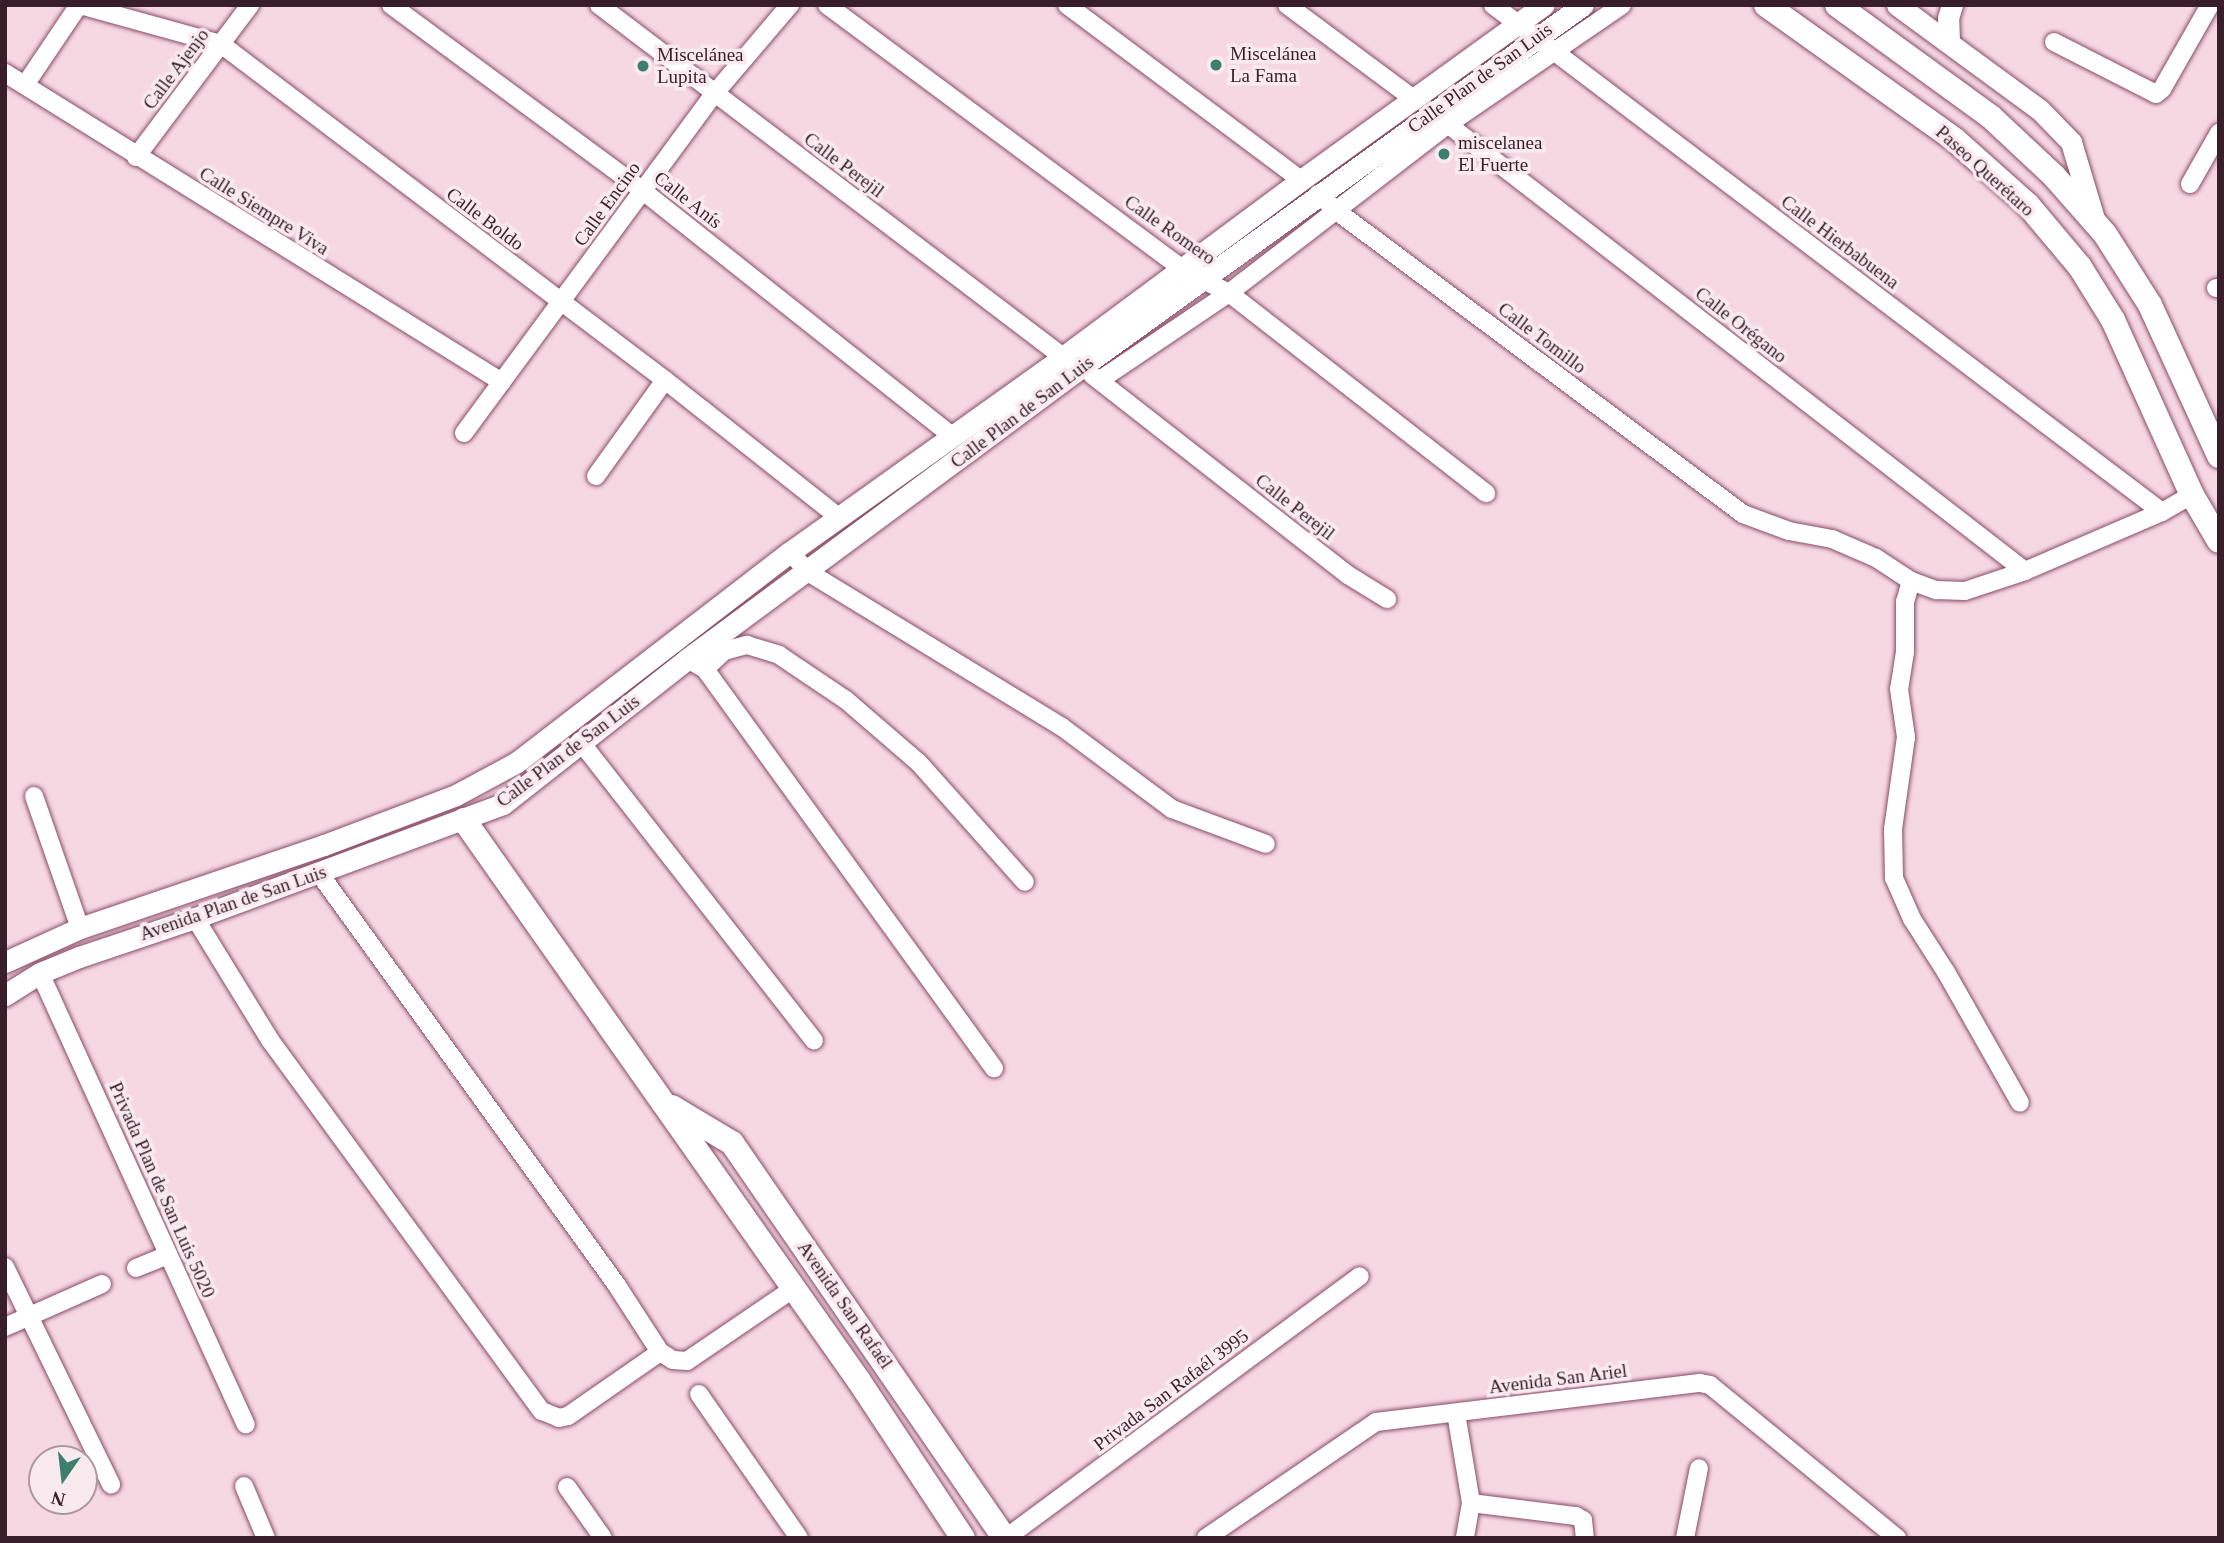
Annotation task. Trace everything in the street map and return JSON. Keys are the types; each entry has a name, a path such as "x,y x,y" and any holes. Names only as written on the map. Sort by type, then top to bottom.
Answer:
{"main road":[{"name":"Paseo Querétaro","path":"1766,5 1955,140 2028,205 2080,267 2113,320 2192,495 2219,541"},
{"path":"1837,5 1991,117 2054,176 2096,224 2150,305 2219,456"},
{"name":"Avenida San Rafaél","path":"464,820 859,1381 963,1538"},
{"name":"Avenida San Rafaél","path":"660,1099 732,1143 1006,1538"}],"street":[{"name":"Calle Boldo","path":"79,5 221,44 665,380 840,518"},
{"path":"25,85 79,5"},
{"name":"Calle Ajenjo","path":"135,157 250,5"},
{"name":"Calle Anís","path":"391,5 643,191 953,437"},
{"name":"Calle Perejil","path":"599,5 1071,363 1100,380 1348,575 1387,599"},
{"name":"Calle Encino","path":"464,433 715,93 790,5"},
{"name":"Calle Romero","path":"827,5 1182,269 1229,293 1486,493"},
{"path":"1067,5 1301,180"},
{"name":"Calle Orégano","path":"1287,5 2025,571"},
{"name":"Calle Hierbabuena","path":"1493,5 2162,512"},
{"name":"Calle Plan de San Luis","path":"464,820 503,804 580,741 696,664 1071,363 1182,269 1301,180 1431,113 1518,24 1544,5"},
{"name":"Calle Plan de San Luis","path":"456,795 517,762 790,552 953,437 1203,280 1318,194 1583,5"},
{"path":"1100,380 1229,293 1338,212 1431,113 1554,52 1622,5"},
{"path":"1898,5 2040,110 2071,142 2096,224"},
{"path":"1949,41 1948,18 1952,5"},
{"path":"2054,43 2156,94 2162,89 2207,6"},
{"name":"Calle Siempre Viva","path":"5,73 135,157 502,382"},
{"path":"2190,184 2219,133"},
{"name":"Calle Tomillo","path":"1318,194 1338,212 1743,514 1789,531 1832,539 1876,558 1911,581 1936,590 1965,591 2025,571 2162,512 2192,495"},
{"path":"2184,377 2219,425"},
{"path":"596,476 665,380"},
{"path":"790,552 808,572 1062,727 1172,809 1266,844"},
{"path":"1911,581 1905,602 1905,652 1899,689 1906,737 1893,829 1894,878 1912,919 1946,972 2020,1103"},
{"path":"994,1068 696,664 724,651 747,645 779,655 846,700 919,763 1025,882"},
{"path":"580,741 814,1040"},
{"name":"Avenida San Rafaél","path":"456,795 464,820"},
{"name":"Avenida Plan de San Luis","path":"5,962 80,928 324,845 456,795"},
{"path":"34,796 80,928"},
{"name":"Avenida Plan de San Luis","path":"5,995 40,973 464,820"},
{"path":"319,873 617,1284 660,1352 673,1360 687,1361 793,1289"},
{"path":"195,918 270,1041 542,1411 559,1418 568,1416 660,1352"},
{"name":"Privada Plan de San Luis 5020","path":"40,973 246,1424"},
{"path":"136,1268 169,1255"},
{"path":"5,1267 111,1484"},
{"name":"Privada San Rafaél 3995","path":"1006,1538 1360,1276"},
{"path":"5,1327 102,1284"},
{"path":"859,1381 885,1362"},
{"name":"Avenida San Ariel","path":"1206,1538 1369,1424 1700,1383 1710,1385 1896,1538"},
{"path":"699,1394 799,1538"},
{"path":"1456,1413 1471,1503 1465,1538"},
{"path":"1685,1538 1699,1468"},
{"path":"244,1486 266,1538"},
{"path":"566,1487 603,1538"},
{"path":"1471,1503 1576,1516 1583,1520 1585,1538"}],"place":[{"name":"Miscelánea La Fama","path":"1216,65"},
{"name":"Miscelánea Lupita","path":"643,66"},
{"name":"miscelanea El Fuerte","path":"1444,154"}]}
